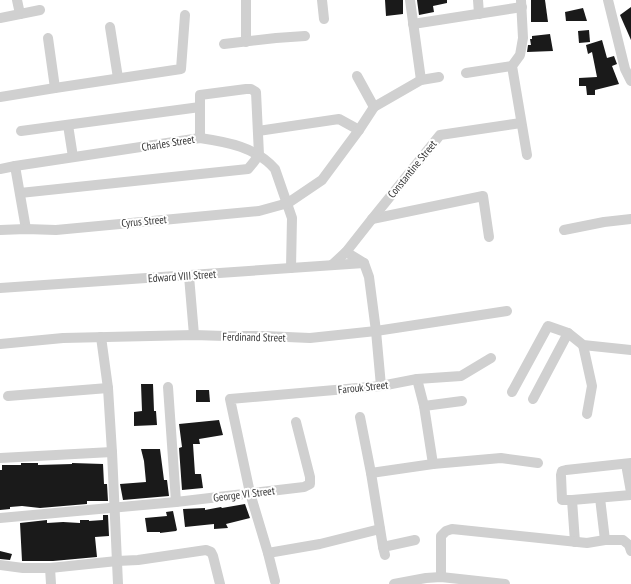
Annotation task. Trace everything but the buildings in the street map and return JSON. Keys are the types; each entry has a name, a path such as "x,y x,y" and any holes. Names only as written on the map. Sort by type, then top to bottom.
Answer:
{"street":[{"path":"17,0 20,14"},
{"path":"246,0 246,42"},
{"path":"322,0 324,19"},
{"path":"410,0 421,80"},
{"path":"478,0 479,14"},
{"path":"608,0 624,69 631,81"},
{"path":"413,24 479,14 521,3 523,38 520,55 512,66 527,156"},
{"path":"0,18 40,10"},
{"path":"0,97 181,69 185,15"},
{"path":"110,27 118,78"},
{"path":"224,44 305,36"},
{"path":"48,38 55,88"},
{"path":"466,73 512,66"},
{"path":"357,76 374,107 421,80 439,76"},
{"path":"20,194 248,169 259,155 256,92 251,89 200,95 200,138"},
{"path":"21,131 200,107"},
{"name":"Cyrus Street","path":"0,230 26,228 56,230 258,211 288,202 322,180 374,107"},
{"path":"258,131 339,119 359,130"},
{"name":"Constantine Street","path":"332,265 346,252 440,136 521,123"},
{"path":"68,125 73,157"},
{"name":"Charles Street","path":"0,169 200,138 237,145 259,155 269,162 275,169 288,202 292,218 291,268"},
{"path":"15,166 26,228"},
{"path":"372,219 484,196 489,237"},
{"path":"564,230 604,222 631,219"},
{"path":"346,252 364,263 369,277 381,386"},
{"name":"Edward VIII Street","path":"0,288 364,263"},
{"path":"189,276 194,335"},
{"name":"Ferdinand Street","path":"0,344 64,338 194,335 310,338 376,331 507,310"},
{"path":"512,392 548,326 568,333 583,345 631,350"},
{"path":"533,399 568,333"},
{"path":"101,337 108,388 118,584"},
{"path":"583,345 592,386 587,414"},
{"name":"Farouk Street","path":"250,494 230,399 381,386 417,379 461,376 490,358"},
{"path":"417,379 424,406 433,464"},
{"path":"168,387 176,502"},
{"path":"8,396 108,388"},
{"path":"424,406 462,401"},
{"path":"360,417 384,551 414,540"},
{"name":"George VI Street","path":"0,518 176,502 304,487 310,484 310,477 296,422"},
{"path":"0,458 112,452"},
{"path":"371,473 433,464 501,458 538,463"},
{"path":"628,464 631,493 600,498 562,500 562,471 628,464"},
{"path":"250,494 275,581"},
{"path":"600,498 605,540"},
{"path":"572,500 575,542"},
{"path":"268,553 320,544 380,529"},
{"path":"441,577 441,536 446,531 452,529 587,543 605,540 623,540 631,550"},
{"path":"0,565 23,568 50,568 138,560 206,550 211,552 214,556 220,584"},
{"path":"50,568 51,584"},
{"path":"394,584 425,581 441,577 484,583 505,584"}]}
